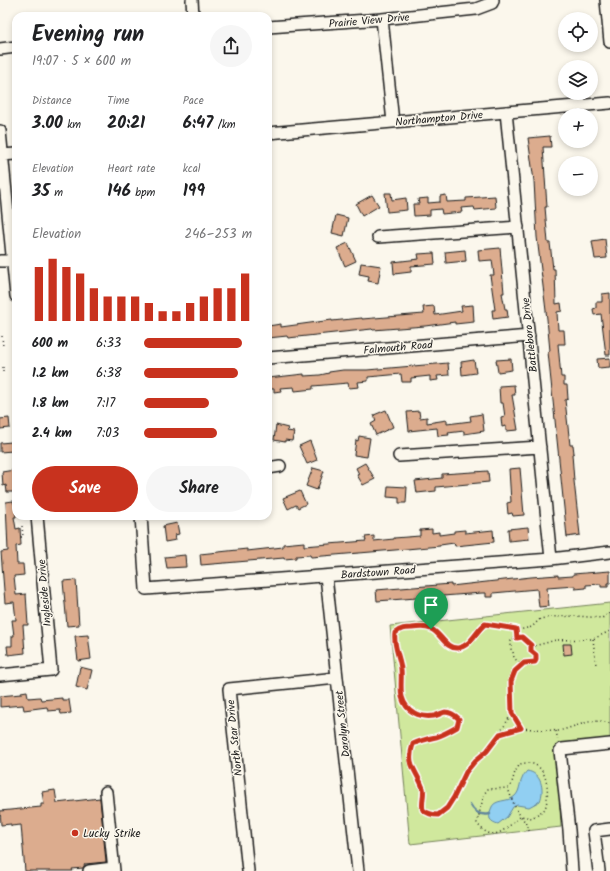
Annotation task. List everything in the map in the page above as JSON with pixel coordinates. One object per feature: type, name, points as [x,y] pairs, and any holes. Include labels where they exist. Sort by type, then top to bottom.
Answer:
[{"type":"street","points":[[192,0],[193,12]]},
{"type":"street","points":[[607,1],[610,42]]},
{"type":"street","name":"Prairie View Drive","points":[[272,27],[382,19],[476,9],[493,2]]},
{"type":"street","points":[[382,19],[393,122]]},
{"type":"street","points":[[0,49],[12,48]]},
{"type":"street","name":"Northampton Drive","points":[[272,133],[610,102]]},
{"type":"street","name":"Battleboro Drive","points":[[506,112],[551,559]]},
{"type":"street","points":[[0,130],[1,155],[12,260],[0,262]]},
{"type":"street","points":[[1,155],[12,154]]},
{"type":"street","points":[[378,237],[518,227]]},
{"type":"street","name":"Falmouth Road","points":[[272,358],[529,336]]},
{"type":"street","points":[[399,456],[540,447]]},
{"type":"street","points":[[272,467],[280,466]]},
{"type":"street","name":"Ingleside Drive","points":[[0,675],[51,670],[37,520]]},
{"type":"street","name":"Bardstown Road","points":[[141,520],[146,589],[551,559],[610,552]]},
{"type":"street","name":"Darolyn Street","points":[[326,576],[358,871]]},
{"type":"street","name":"North Star Drive","points":[[248,871],[229,689],[337,678]]},
{"type":"street","points":[[572,871],[570,837],[560,751],[562,749],[610,744]]},
{"type":"street","points":[[89,871],[114,869],[106,792]]},
{"type":"street","points":[[599,871],[594,831],[610,829]]},
{"type":"path","points":[[2,336],[3,347]]},
{"type":"path","points":[[3,364],[3,372]]},
{"type":"path","points":[[21,537],[23,537],[22,526]]},
{"type":"path","points":[[512,713],[500,734],[487,751],[475,761],[466,772],[447,808],[438,815],[427,813],[423,810],[422,803],[424,790],[412,768],[410,754],[413,744],[425,738],[436,737],[447,733],[457,727],[459,719],[454,714],[445,712],[436,716],[427,717],[417,715],[406,706],[402,697],[400,663],[394,641],[395,633],[401,628],[423,627],[431,629],[439,635],[447,645],[457,648],[467,645],[479,629],[485,624],[523,629],[532,627],[540,619],[552,616],[602,618],[610,613]]},
{"type":"path","points":[[516,629],[517,638]]},
{"type":"path","points":[[531,647],[556,640],[593,639],[610,631]]},
{"type":"path","points":[[522,637],[531,645],[531,647],[531,651],[536,655],[535,662],[521,664],[514,658],[511,649],[511,641],[514,638],[522,637]]},
{"type":"path","points":[[593,639],[596,665]]},
{"type":"path","points":[[521,728],[512,713],[511,681],[515,671],[524,663]]},
{"type":"path","points":[[500,734],[521,728],[560,731],[588,722],[600,721],[610,723]]},
{"type":"path","points":[[528,762],[536,765],[542,771],[548,788],[548,800],[545,809],[532,818],[521,816],[510,827],[492,834],[480,828],[477,823],[484,794],[488,790],[508,788],[511,786],[515,772],[520,764],[528,762]]},
{"type":"path","points":[[508,788],[516,807],[528,824],[530,834]]},
{"type":"green space","points":[[610,603],[610,740],[557,747],[561,827],[410,844],[390,626]]},
{"type":"water","points":[[527,771],[536,775],[541,782],[542,792],[540,801],[529,807],[517,805],[513,807],[507,817],[498,824],[493,822],[490,819],[490,811],[495,803],[515,796]]},
{"type":"building","points":[[550,136],[551,147],[543,147],[547,207],[545,207],[548,243],[550,243],[553,269],[555,269],[556,304],[561,303],[562,311],[557,312],[558,330],[564,330],[565,344],[558,344],[561,377],[564,377],[564,385],[567,385],[568,399],[565,400],[570,445],[573,445],[574,453],[572,454],[580,535],[567,537],[548,352],[550,351],[547,319],[537,237],[534,181],[528,138]]},
{"type":"building","points":[[385,193],[391,193],[392,200],[406,198],[407,210],[387,212]]},
{"type":"building","points":[[372,195],[379,206],[362,216],[356,204]]},
{"type":"building","points":[[446,195],[447,202],[466,201],[466,198],[495,196],[496,208],[475,210],[474,207],[461,208],[462,212],[442,214],[441,209],[430,210],[430,215],[414,216],[413,204],[419,204],[418,199],[428,198],[428,203],[440,202],[440,196]]},
{"type":"building","points":[[336,215],[348,218],[344,236],[332,233]]},
{"type":"building","points":[[605,239],[607,258],[595,259],[592,241]]},
{"type":"building","points":[[348,243],[356,261],[345,266],[337,248]]},
{"type":"building","points":[[500,248],[504,293],[502,293],[508,317],[493,319],[492,310],[495,310],[490,275],[494,275],[492,260],[479,261],[478,250]]},
{"type":"building","points":[[465,250],[466,261],[446,263],[445,252]]},
{"type":"building","points":[[434,253],[435,264],[411,266],[411,272],[394,274],[393,262],[419,259],[418,254]]},
{"type":"building","points":[[361,263],[381,266],[378,283],[368,281],[369,276],[359,274]]},
{"type":"building","points":[[610,293],[610,355],[606,355],[601,314],[594,315],[593,309],[596,308],[596,302],[602,302],[602,294]]},
{"type":"building","points":[[473,305],[474,322],[455,324],[455,322],[425,326],[372,329],[288,338],[287,336],[272,338],[272,325],[281,324],[281,327],[332,320],[424,314],[423,307],[434,306],[435,315],[462,311],[461,306]]},
{"type":"building","points":[[610,358],[610,367],[598,368],[597,359]]},
{"type":"building","points":[[511,359],[512,370],[498,372],[496,360]]},
{"type":"building","points":[[474,360],[476,373],[462,375],[461,362]]},
{"type":"building","points":[[448,363],[449,375],[437,376],[438,380],[430,381],[430,376],[411,378],[411,382],[402,382],[401,374],[368,377],[368,381],[358,382],[359,387],[349,388],[348,383],[313,386],[313,389],[295,391],[294,387],[280,388],[281,391],[274,392],[274,389],[272,389],[272,378],[304,374],[304,376],[320,375],[343,370],[367,370]]},
{"type":"building","points":[[514,385],[515,395],[512,395],[518,430],[506,431],[506,426],[502,427],[501,418],[505,417],[503,403],[500,403],[499,386]]},
{"type":"building","points":[[386,410],[393,427],[376,435],[371,424],[376,421],[374,415]]},
{"type":"building","points":[[419,411],[420,418],[427,417],[427,423],[447,420],[447,424],[471,421],[470,416],[482,414],[484,431],[464,434],[464,431],[438,436],[437,428],[409,431],[407,412]]},
{"type":"building","points":[[9,418],[10,428],[0,429],[0,419]]},
{"type":"building","points":[[276,425],[288,428],[287,431],[294,432],[292,441],[285,440],[285,442],[274,440]]},
{"type":"building","points":[[359,436],[370,438],[367,457],[354,455],[356,440],[358,441]]},
{"type":"building","points":[[310,441],[317,460],[307,464],[299,446]]},
{"type":"building","points":[[12,442],[12,451],[0,452],[0,443]]},
{"type":"building","points":[[365,463],[375,479],[363,485],[357,475],[359,474],[356,468]]},
{"type":"building","points":[[313,468],[324,471],[317,490],[306,486]]},
{"type":"building","points":[[520,468],[524,515],[513,516],[512,513],[508,514],[507,503],[511,502],[509,469]]},
{"type":"building","points":[[12,470],[12,492],[7,492],[6,485],[3,486],[2,472]]},
{"type":"building","points":[[488,471],[489,482],[436,487],[436,491],[417,493],[415,481],[442,478],[442,474]]},
{"type":"building","points":[[388,486],[407,487],[406,503],[399,503],[399,498],[387,497]]},
{"type":"building","points":[[300,491],[306,504],[298,508],[296,505],[288,509],[283,498]]},
{"type":"building","points":[[12,501],[12,520],[14,520],[16,529],[20,528],[21,545],[16,546],[17,564],[23,564],[24,575],[14,576],[16,595],[26,594],[28,625],[23,625],[25,653],[8,655],[7,646],[12,646],[12,636],[14,636],[12,620],[16,620],[14,602],[5,603],[1,552],[8,551],[6,502]]},
{"type":"building","points":[[177,523],[179,534],[175,535],[176,540],[165,542],[163,526]]},
{"type":"building","points":[[528,527],[529,539],[509,541],[508,529]]},
{"type":"building","points":[[432,529],[432,533],[439,532],[439,535],[454,533],[454,531],[465,530],[465,533],[493,530],[494,542],[455,546],[454,543],[440,546],[395,550],[311,557],[310,555],[296,556],[296,558],[201,565],[200,554],[283,547],[283,544],[304,542],[304,546],[366,541],[365,537],[374,536],[374,541],[394,539],[420,536],[420,530]]},
{"type":"building","points":[[185,555],[186,567],[167,568],[165,557]]},
{"type":"building","points":[[610,571],[610,583],[608,583],[608,587],[601,587],[601,584],[586,585],[586,588],[575,589],[575,586],[547,588],[549,606],[539,607],[537,589],[493,593],[493,597],[486,597],[486,593],[482,593],[377,601],[376,590],[451,584],[451,586],[531,577],[558,575],[558,577],[573,576],[573,574]]},
{"type":"building","points":[[76,580],[79,625],[67,626],[63,581]]},
{"type":"building","points":[[88,635],[91,659],[78,661],[75,636]]},
{"type":"building","points":[[563,644],[571,644],[572,654],[564,655]]},
{"type":"building","points":[[80,667],[92,670],[87,690],[76,687]]},
{"type":"building","points":[[27,691],[28,698],[40,697],[41,700],[62,698],[62,700],[69,700],[71,713],[61,714],[60,710],[48,711],[47,707],[24,710],[23,705],[0,707],[0,696],[21,694],[21,692]]},
{"type":"building","name":"Lucky Strike","points":[[55,790],[57,803],[100,798],[106,862],[85,864],[83,868],[72,869],[73,871],[25,871],[21,825],[1,825],[0,811],[41,807],[41,804],[44,804],[42,792]]},
{"type":"waterway","points":[[470,804],[478,813],[490,814]]},
{"type":"place","name":"Lucky Strike","points":[[75,833]]},
{"type":"route","points":[[485,624],[516,629],[517,638],[522,637],[531,645],[531,651],[536,655],[535,662],[524,663],[515,671],[511,681],[512,713],[521,728],[500,734],[487,751],[475,761],[466,772],[447,808],[438,815],[432,815],[423,810],[422,803],[424,790],[412,768],[410,754],[413,744],[425,738],[436,737],[447,733],[457,727],[459,719],[454,714],[445,712],[436,716],[427,717],[417,715],[406,706],[402,697],[400,663],[394,641],[395,633],[401,628],[423,627],[431,629],[439,635],[447,645],[457,648],[467,645],[479,629],[485,624]]}]
